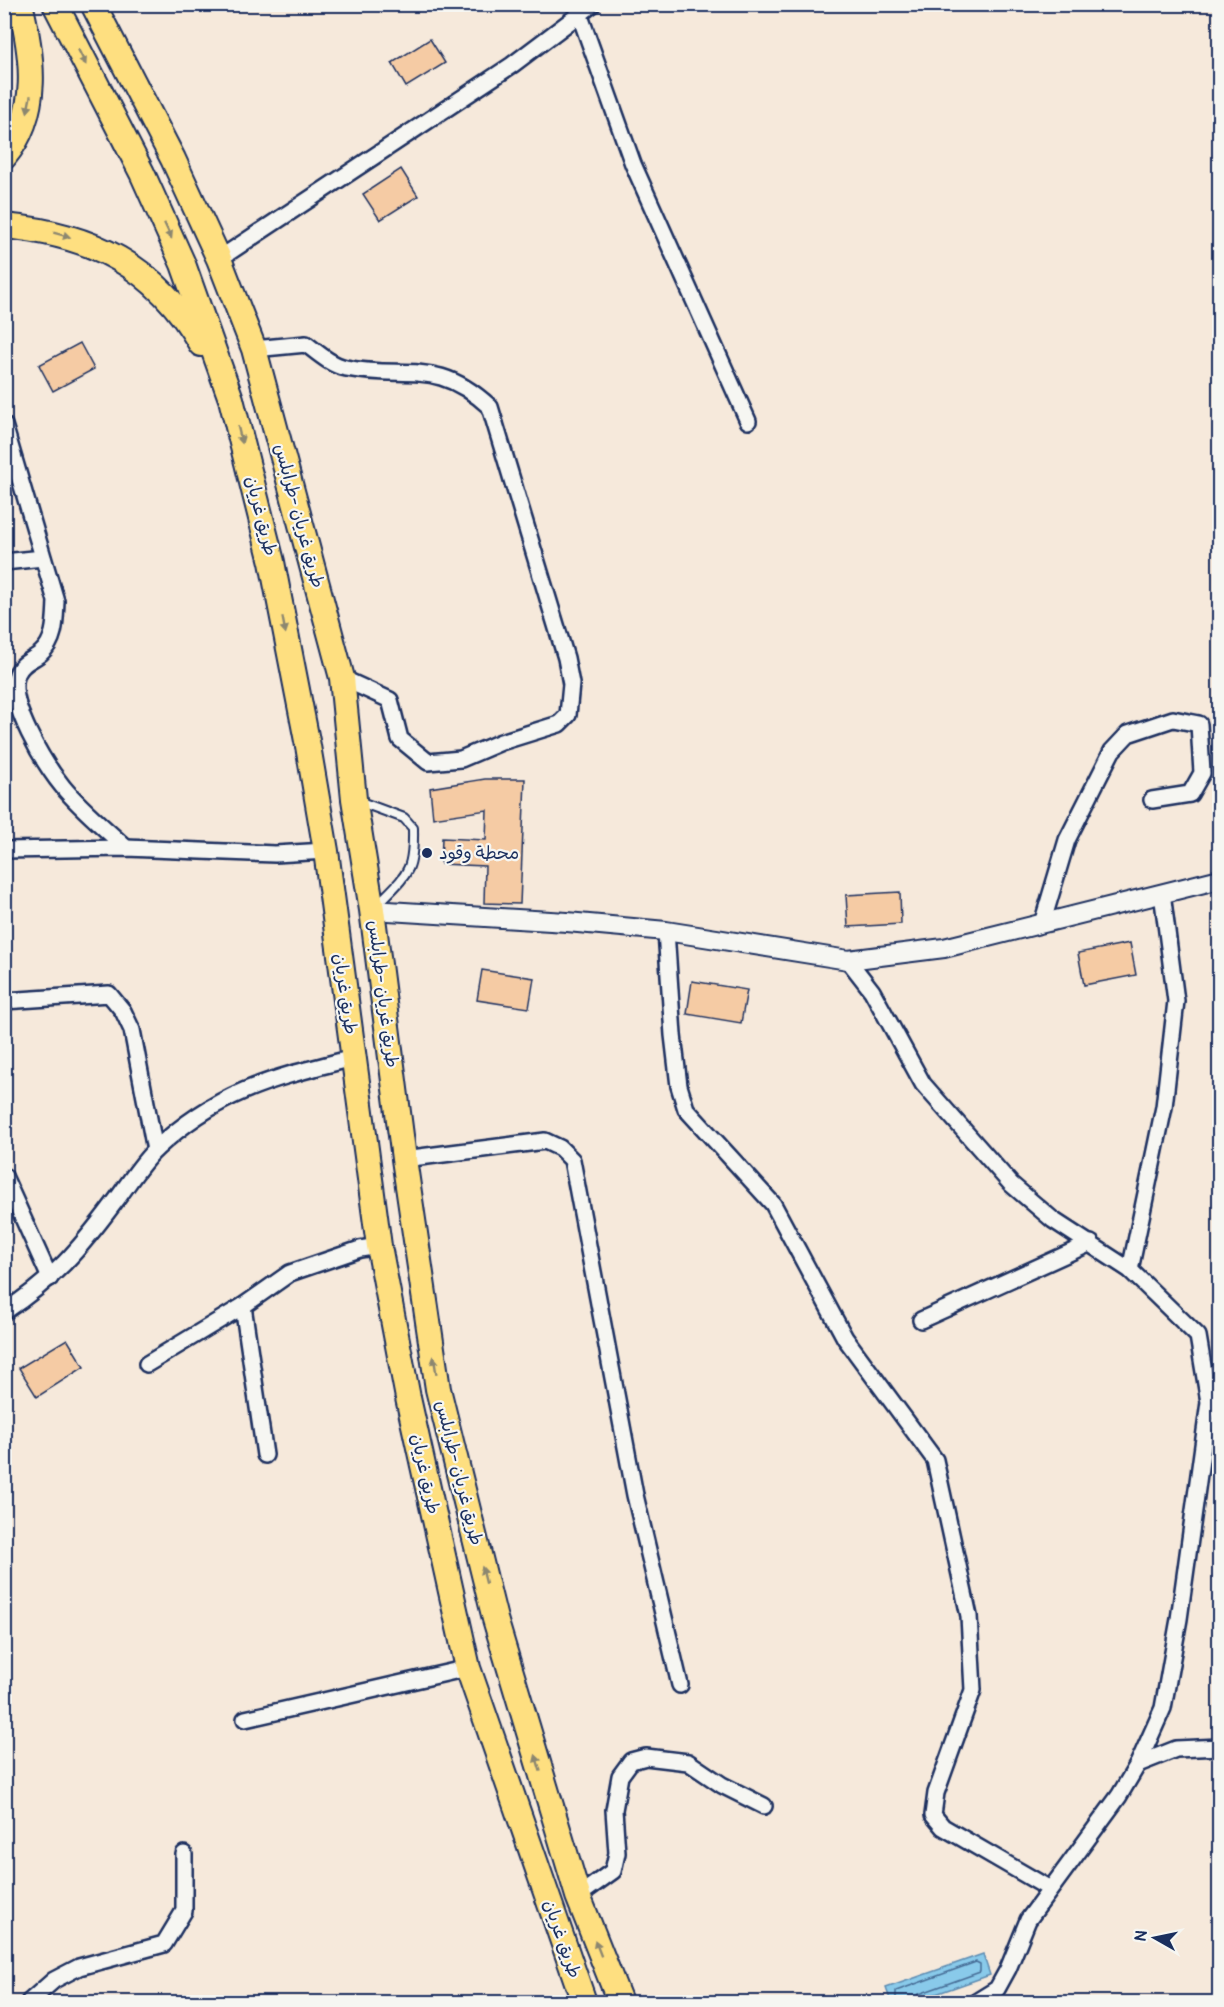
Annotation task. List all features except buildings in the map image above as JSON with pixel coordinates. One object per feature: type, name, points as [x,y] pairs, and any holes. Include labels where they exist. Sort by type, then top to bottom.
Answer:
[{"type":"highway","points":[[4,157],[19,134],[28,111],[32,87],[31,63],[20,4]]},
{"type":"highway","name":"طريق غريان","points":[[55,4],[142,173],[183,264],[231,399],[272,562],[326,851],[379,1246],[408,1398],[468,1668],[584,2002]]},
{"type":"highway","name":"طريق غريان -طرابلس","points":[[93,4],[172,159],[219,259],[254,349],[342,678],[354,799],[372,910],[404,1159],[438,1389],[495,1619],[578,1896],[620,2002]]},
{"type":"highway","points":[[4,226],[66,236],[123,260],[148,278],[171,299],[190,325],[231,399]]},
{"type":"street","points":[[219,259],[512,65],[593,4]]},
{"type":"street","points":[[579,13],[633,164],[748,421]]},
{"type":"street","points":[[254,349],[306,344],[327,360],[344,368],[437,374],[471,390],[490,407],[566,658],[571,684],[568,715],[559,724],[501,742],[461,759],[428,762],[400,739],[390,700],[342,678]]},
{"type":"street","points":[[4,425],[56,601],[55,630],[42,652],[27,661],[9,691],[25,726],[62,786],[126,848]]},
{"type":"street","points":[[4,562],[44,558]]},
{"type":"street","points":[[1042,924],[1067,840],[1112,751],[1128,734],[1173,719],[1199,724],[1203,773],[1190,794],[1152,800]]},
{"type":"street","points":[[4,850],[126,848],[275,854],[326,851]]},
{"type":"street","points":[[372,910],[567,921],[666,931],[848,960],[944,948],[1220,879]]},
{"type":"street","points":[[1130,1270],[1164,1107],[1176,1001],[1162,893]]},
{"type":"street","points":[[666,931],[673,1035],[679,1086],[686,1109],[773,1204],[845,1338],[934,1460],[969,1616],[973,1690],[936,1793],[933,1815],[943,1827],[1050,1888]]},
{"type":"street","points":[[848,960],[872,991],[923,1084],[1011,1184],[1053,1220],[1130,1270],[1198,1336],[1214,1403],[1163,1708],[1138,1764],[1119,1796],[1028,1920],[1008,1969],[997,1989],[976,2002]]},
{"type":"street","points":[[4,1001],[109,994],[123,1011],[132,1030],[155,1150]]},
{"type":"street","points":[[4,1312],[34,1293],[63,1267],[155,1150],[209,1108],[241,1091],[285,1074],[354,1058]]},
{"type":"street","points":[[404,1159],[545,1141],[560,1148],[572,1160],[635,1496],[680,1685]]},
{"type":"street","points":[[4,1176],[50,1278]]},
{"type":"street","points":[[921,1320],[1091,1244]]},
{"type":"street","points":[[147,1364],[290,1273],[360,1249],[379,1246]]},
{"type":"street","points":[[243,1305],[265,1455]]},
{"type":"street","points":[[245,1719],[468,1668]]},
{"type":"street","points":[[1138,1764],[1176,1749],[1220,1747]]},
{"type":"street","points":[[578,1896],[613,1871],[617,1853],[614,1810],[620,1776],[631,1761],[646,1757],[688,1762],[722,1785],[764,1806]]},
{"type":"street","points":[[29,2002],[54,1980],[79,1967],[164,1944],[184,1911],[184,1854]]},
{"type":"lane","points":[[354,799],[404,818],[413,828],[414,858],[406,876],[372,910]]},
{"type":"water","points":[[983,1954],[990,1975],[913,2002],[891,2002],[886,1988]]},
{"type":"place","name":"محطة وقود","points":[[427,853]]}]
